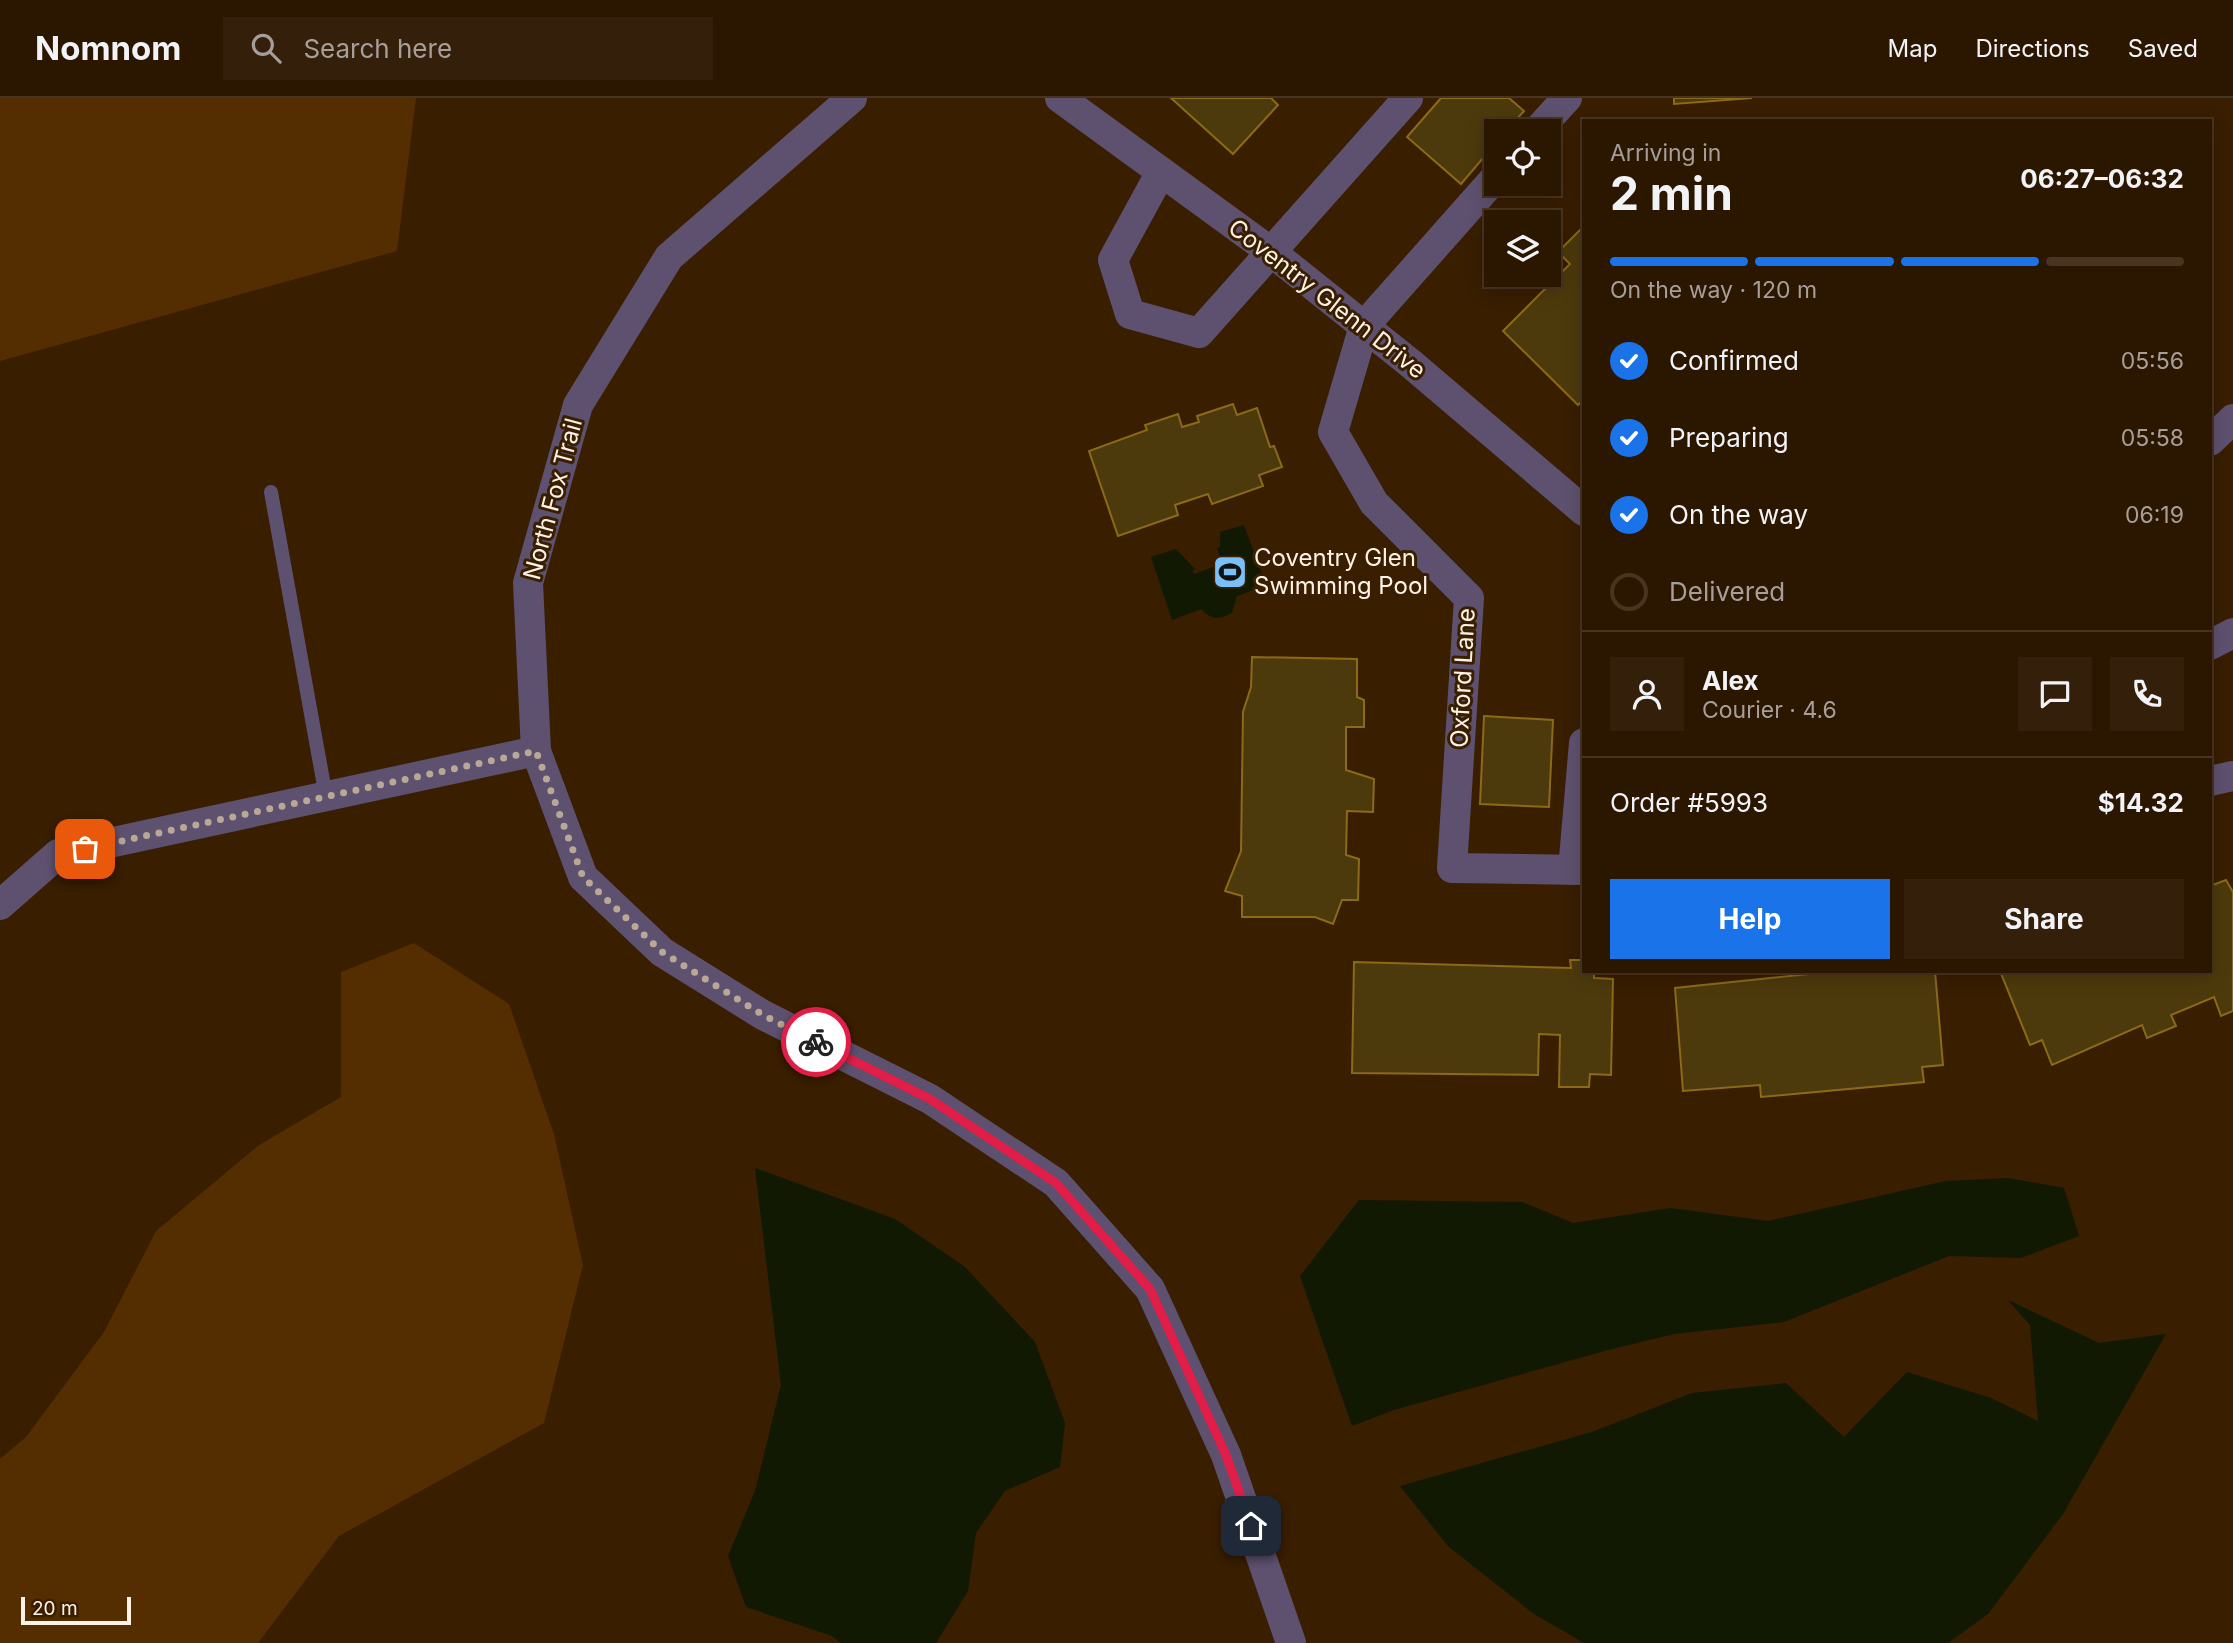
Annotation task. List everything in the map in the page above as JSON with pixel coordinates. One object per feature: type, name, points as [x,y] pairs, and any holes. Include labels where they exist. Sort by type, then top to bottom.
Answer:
[{"type":"street","name":"North Fox Trail","points":[[852,98],[669,257],[578,405],[528,583],[536,751],[583,877],[662,952],[763,1015],[930,1099],[1056,1183],[1150,1289],[1226,1455],[1292,1643]]},
{"type":"street","name":"Coventry Glenn Drive","points":[[1060,98],[1270,251],[1364,326],[1582,509]]},
{"type":"street","points":[[1161,172],[1113,260],[1130,314],[1199,333],[1408,98]]},
{"type":"street","points":[[1548,119],[1567,98]]},
{"type":"street","name":"Oxford Lane","points":[[1484,191],[1364,326],[1333,432],[1374,503],[1469,598],[1452,868],[1578,870],[1582,785]]},
{"type":"street","points":[[2212,439],[2233,419]]},
{"type":"street","points":[[2212,644],[2233,633]]},
{"type":"street","points":[[0,905],[58,854],[536,751]]},
{"type":"street","points":[[2212,781],[2233,776]]},
{"type":"lane","points":[[271,492],[326,797]]},
{"type":"shaded area","points":[[0,98],[416,98],[397,251],[0,361]]},
{"type":"shaded area","name":"Coventry Glen Swimming Pool","points":[[1244,525],[1266,585],[1237,596],[1232,613],[1223,617],[1212,617],[1201,609],[1172,620],[1151,557],[1176,549],[1195,569],[1192,571],[1194,574],[1222,564],[1217,548],[1220,547],[1220,532]]},
{"type":"shaded area","points":[[414,943],[509,1004],[554,1134],[583,1265],[544,1423],[339,1536],[258,1643],[0,1643],[0,1459],[26,1437],[104,1332],[156,1231],[259,1145],[341,1097],[341,972]]},
{"type":"shaded area","points":[[755,1168],[895,1219],[965,1267],[1035,1342],[1065,1423],[1060,1467],[1005,1491],[976,1533],[968,1591],[936,1643],[841,1643],[832,1636],[746,1607],[728,1556],[755,1491],[781,1385]]},
{"type":"shaded area","points":[[2008,1178],[2064,1188],[2079,1236],[2021,1258],[1949,1256],[1784,1322],[1674,1334],[1394,1410],[1352,1426],[1300,1276],[1359,1200],[1522,1202],[1573,1223],[1671,1208],[1768,1221],[1946,1181]]},
{"type":"shaded area","points":[[2008,1300],[2099,1343],[2166,1334],[2063,1514],[1988,1614],[1948,1643],[1584,1643],[1534,1614],[1448,1546],[1400,1486],[1592,1432],[1692,1393],[1786,1383],[1844,1437],[1907,1372],[1991,1398],[2038,1421],[2030,1325]]},
{"type":"building","points":[[1171,98],[1271,98],[1278,105],[1233,154]]},
{"type":"building","points":[[1441,98],[1509,98],[1524,111],[1517,119],[1484,119],[1484,157],[1461,184],[1407,137]]},
{"type":"building","points":[[1674,98],[1752,98],[1674,104]]},
{"type":"building","points":[[1582,228],[1582,401],[1578,405],[1503,331],[1547,287],[1561,287],[1561,273],[1570,264],[1561,255],[1561,249]]},
{"type":"building","points":[[1233,404],[1237,415],[1257,408],[1270,447],[1274,446],[1282,467],[1259,475],[1263,486],[1212,504],[1208,494],[1175,505],[1178,515],[1118,536],[1089,451],[1147,430],[1145,425],[1178,414],[1182,427],[1199,422],[1197,416]]},
{"type":"building","points":[[1252,657],[1357,659],[1357,697],[1364,700],[1364,727],[1346,727],[1346,770],[1374,779],[1373,812],[1347,811],[1346,855],[1359,859],[1358,900],[1342,900],[1333,924],[1315,917],[1242,917],[1242,896],[1225,891],[1241,851],[1243,712],[1251,687]]},
{"type":"building","points":[[1484,716],[1553,720],[1549,807],[1480,804]]},
{"type":"building","points":[[2226,880],[2233,892],[2233,1011],[2221,1016],[2214,997],[2171,1015],[2176,1026],[2147,1038],[2142,1025],[2052,1065],[2042,1040],[2030,1045],[2001,973],[2212,973],[2212,885]]},
{"type":"building","points":[[1570,960],[1582,960],[1582,973],[1594,973],[1594,978],[1613,979],[1611,1075],[1590,1074],[1589,1087],[1559,1087],[1560,1035],[1539,1034],[1538,1075],[1352,1073],[1354,962],[1571,968]]},
{"type":"building","points":[[1818,973],[1935,973],[1943,1065],[1922,1067],[1924,1082],[1761,1097],[1760,1085],[1683,1091],[1675,988]]},
{"type":"way so far","points":[[85,849],[536,751],[583,877],[662,952],[763,1015],[816,1042]]},
{"type":"place","name":"Coventry Glen Swimming Pool","points":[[1230,572]]},
{"type":"route","points":[[816,1042],[930,1099],[1056,1183],[1150,1289],[1226,1455],[1251,1526]]}]
